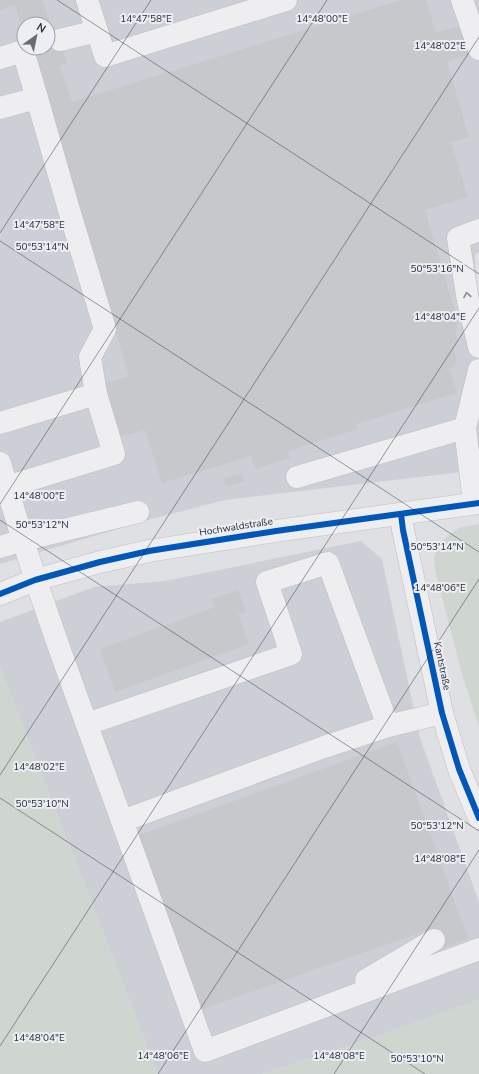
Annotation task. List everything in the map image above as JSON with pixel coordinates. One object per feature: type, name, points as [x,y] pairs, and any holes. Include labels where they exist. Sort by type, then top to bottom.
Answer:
[{"type":"street","points":[[87,0],[105,56],[286,0]]},
{"type":"street","points":[[462,0],[479,49]]},
{"type":"street","points":[[60,40],[97,30]]},
{"type":"street","points":[[0,58],[23,51],[105,329],[90,357],[96,394],[114,454],[3,488]]},
{"type":"street","points":[[0,108],[36,98]]},
{"type":"street","points":[[479,230],[458,238],[468,301],[479,347]]},
{"type":"street","points":[[477,503],[465,428],[479,370]]},
{"type":"street","points":[[0,423],[96,394]]},
{"type":"street","points":[[297,477],[465,428]]},
{"type":"street","points":[[0,463],[3,488],[23,540],[86,724],[205,1051],[479,949]]},
{"type":"street","name":"Hochwaldstraße","points":[[0,594],[36,580],[100,562],[149,551],[276,531],[477,503]]},
{"type":"street","points":[[0,547],[138,512]]},
{"type":"street","name":"Kantstraße","points":[[401,514],[403,530],[442,712],[459,769],[479,818]]},
{"type":"street","points":[[86,724],[291,654],[267,582],[328,563],[388,726]]},
{"type":"street","points":[[122,821],[324,747],[388,726],[442,712]]},
{"type":"street","points":[[319,1009],[434,940]]},
{"type":"shaded area","points":[[0,0],[479,0],[479,252],[475,254],[476,282],[479,294],[479,470],[225,500],[148,520],[0,564]]},
{"type":"shaded area","points":[[479,524],[479,727],[462,674],[435,571],[434,557],[439,543],[450,534],[461,527]]},
{"type":"shaded area","points":[[361,541],[382,559],[420,738],[479,902],[479,1000],[373,1038],[262,1074],[158,1074],[0,667],[0,622],[94,587],[165,581]]},
{"type":"shaded area","points":[[0,667],[158,1074],[0,1074]]},
{"type":"shaded area","points":[[479,1000],[479,1074],[262,1074],[373,1038]]},
{"type":"building","points":[[0,0],[43,0],[48,16],[18,16],[15,5],[0,10]]},
{"type":"building","points":[[401,0],[426,0],[436,33],[465,24],[474,53],[447,61],[469,137],[451,142],[468,197],[425,210],[458,322],[456,330],[457,341],[454,349],[456,362],[453,367],[449,368],[457,393],[356,424],[358,429],[288,451],[290,458],[255,469],[251,456],[162,483],[145,430],[120,437],[105,383],[129,376],[37,74],[28,56],[56,56],[56,30],[67,63],[60,66],[72,102]]},
{"type":"building","points":[[242,474],[244,482],[226,486],[224,478]]},
{"type":"building","points":[[238,590],[246,612],[238,614],[249,644],[115,692],[100,649],[215,607],[212,599]]},
{"type":"building","points":[[397,742],[468,938],[440,950],[428,930],[197,1011],[134,837]]},
{"type":"cycle path","points":[[0,594],[35,580],[100,562],[149,551],[276,531],[479,503]]},
{"type":"cycle path","points":[[401,514],[403,530],[442,713],[459,769],[479,818]]}]
